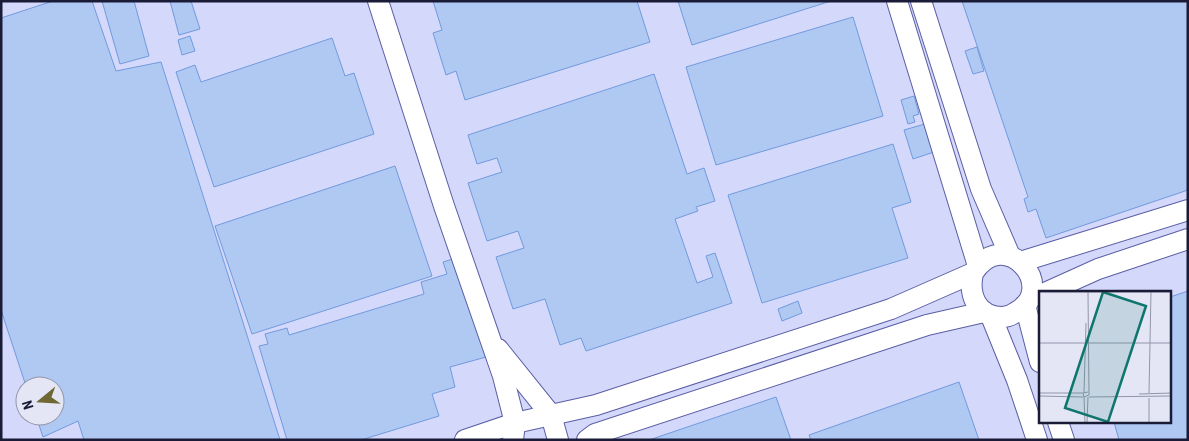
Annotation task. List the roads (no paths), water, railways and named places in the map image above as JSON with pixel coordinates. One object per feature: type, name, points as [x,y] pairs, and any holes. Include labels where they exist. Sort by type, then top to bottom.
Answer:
[{"type":"street","points":[[378,1],[444,206],[490,338],[502,376],[514,431]]},
{"type":"street","points":[[897,1],[975,269],[970,284],[971,291],[976,304],[988,314],[1017,380],[1037,440]]},
{"type":"street","points":[[921,1],[981,189],[1015,259]]},
{"type":"street","points":[[1015,259],[1188,210]]},
{"type":"street","points":[[1050,291],[1098,269],[1188,239]]},
{"type":"street","points":[[464,440],[514,431],[551,415],[596,404],[891,309],[975,269],[986,259],[996,255],[1015,259],[1027,268],[1032,278],[1039,349]]},
{"type":"street","points":[[587,440],[595,434],[927,324],[988,314],[1008,316],[1022,309],[1035,298]]},
{"type":"street","points":[[490,338],[551,415],[558,440]]},
{"type":"street","points":[[736,359],[744,385]]},
{"type":"street","points":[[1059,424],[1064,440]]}]
